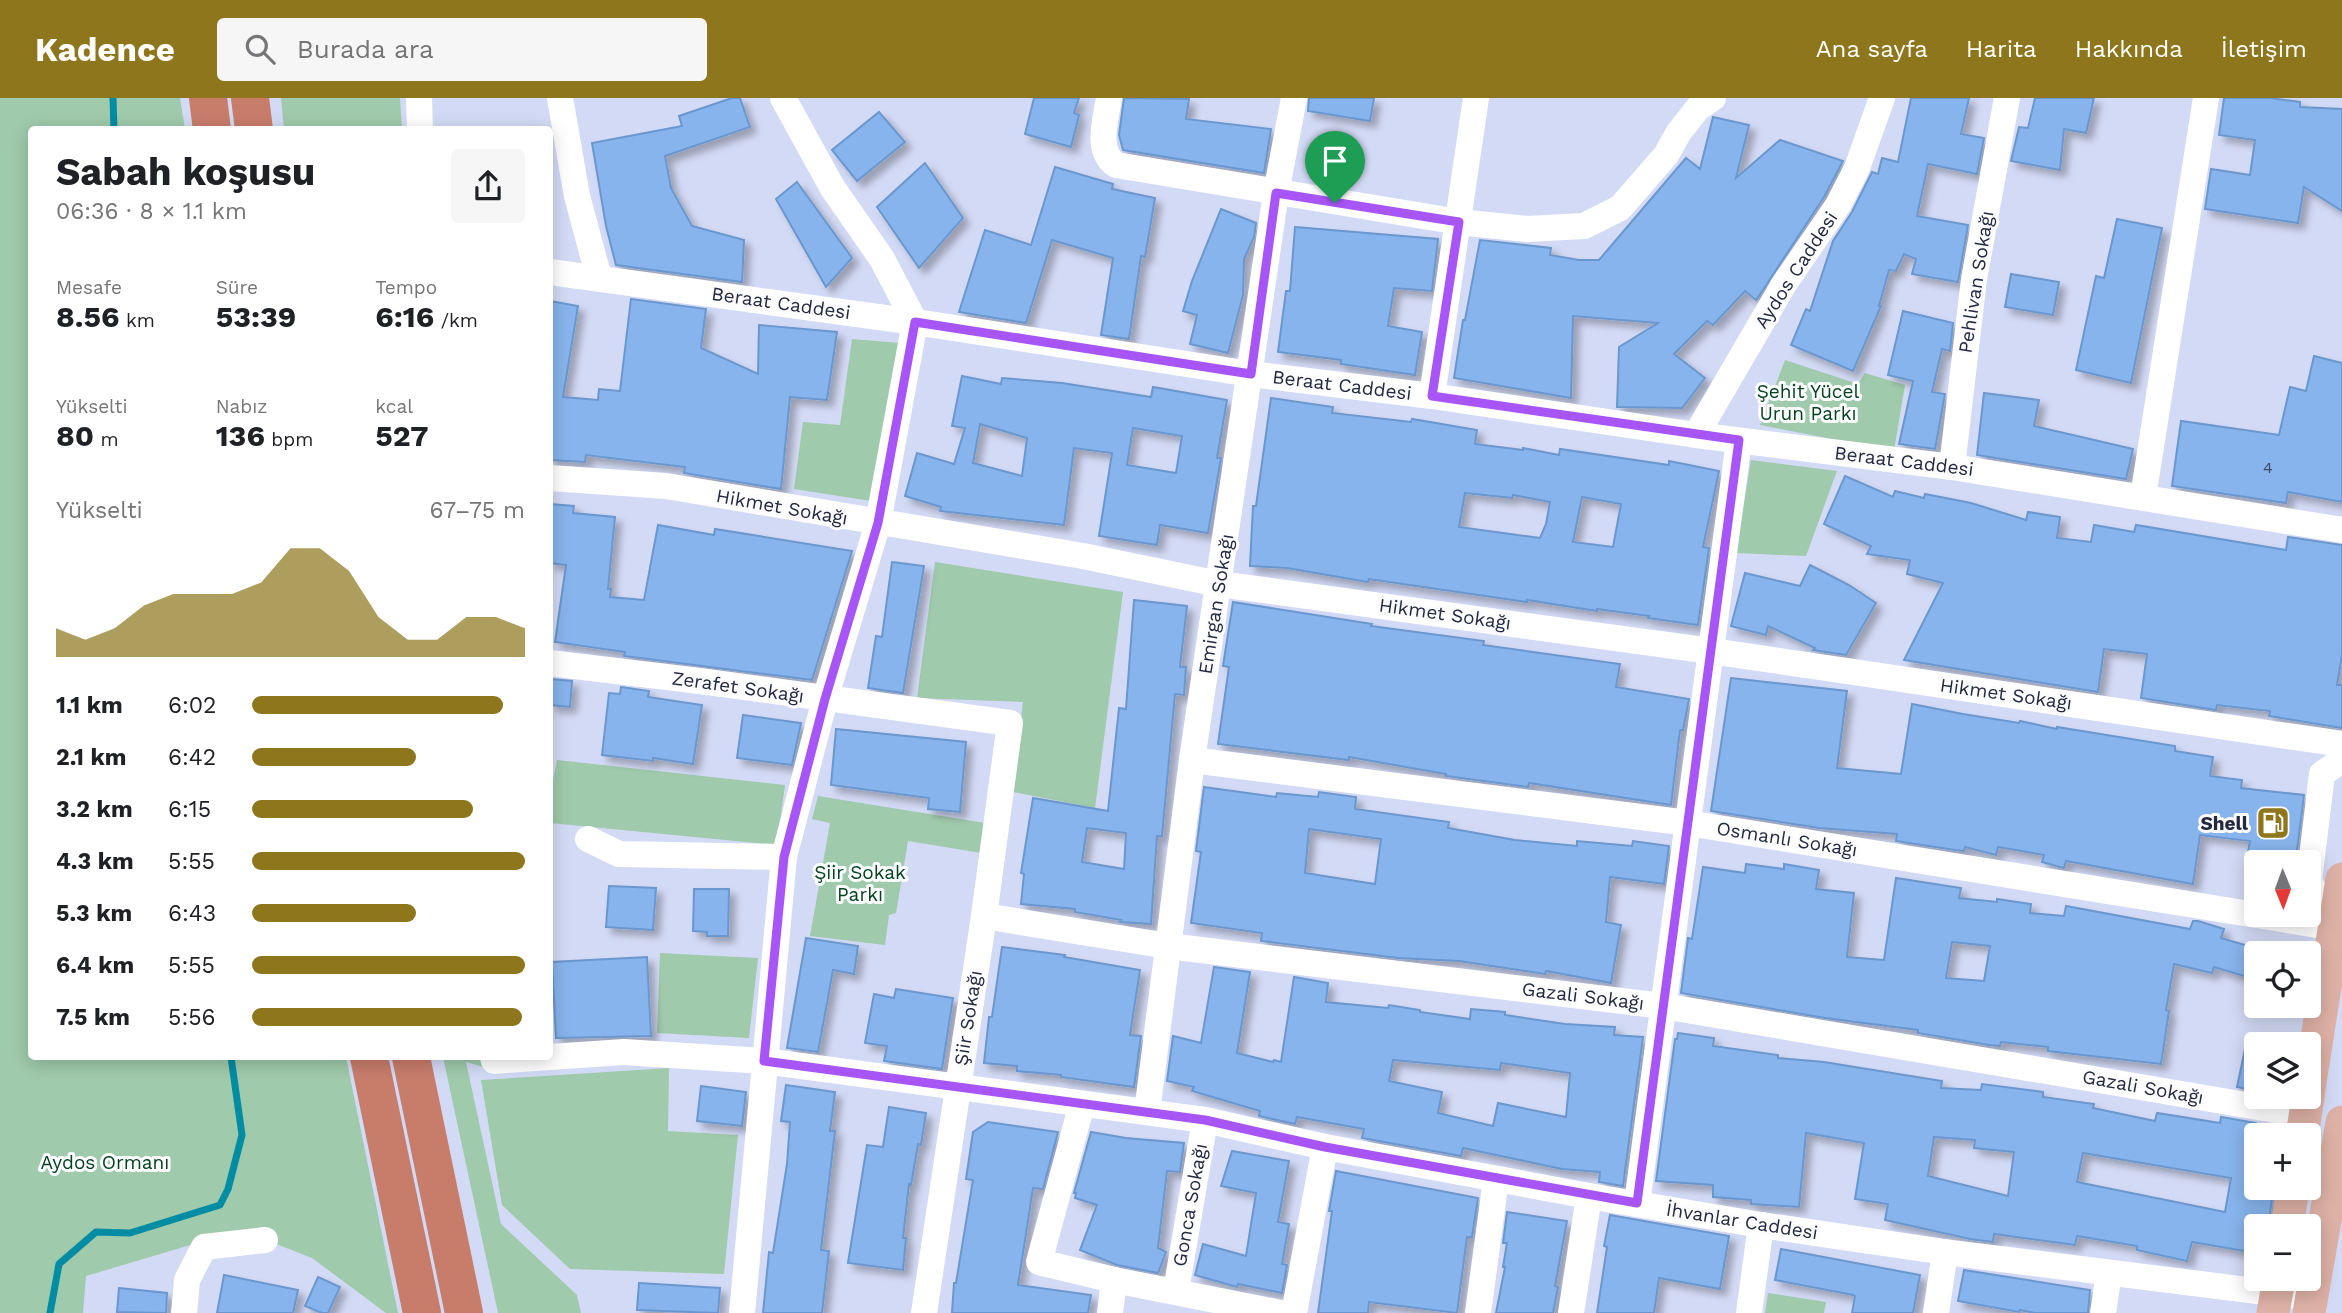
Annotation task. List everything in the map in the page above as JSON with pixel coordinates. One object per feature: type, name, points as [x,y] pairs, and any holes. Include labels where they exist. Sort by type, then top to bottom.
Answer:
[{"type":"highway","points":[[208,98],[212,126]]},
{"type":"highway","points":[[250,98],[254,126]]},
{"type":"highway","points":[[370,1060],[422,1313]]},
{"type":"highway","points":[[412,1060],[464,1313]]},
{"type":"main road","points":[[2306,1111],[2342,879]]},
{"type":"main road","points":[[2311,1305],[2340,1142]]},
{"type":"street","points":[[419,98],[420,126]]},
{"type":"street","points":[[560,98],[578,196],[599,278]]},
{"type":"street","points":[[742,1313],[784,857],[825,699],[878,523],[915,322],[882,258],[832,187],[783,98]]},
{"type":"street","points":[[1109,98],[1104,126],[1104,150],[1108,160],[1116,165],[1459,222],[1527,229],[1584,226],[1620,208],[1666,155],[1679,132],[1698,108],[1713,98]]},
{"type":"street","name":"Emirgan Sokağı","points":[[1147,1112],[1192,760],[1276,193],[1294,98]]},
{"type":"street","points":[[1432,396],[1476,98]]},
{"type":"street","name":"Aydos Caddesi","points":[[1696,435],[1784,284],[1838,205],[1857,168],[1882,98]]},
{"type":"street","name":"Pehlivan Sokağı","points":[[1952,467],[1974,279],[2007,98]]},
{"type":"street","points":[[2143,496],[2206,98]]},
{"type":"street","name":"Beraat Caddesi","points":[[553,272],[915,322],[1251,374],[1952,467],[2342,530]]},
{"type":"street","points":[[1637,1203],[1739,440]]},
{"type":"street","name":"Hikmet Sokağı","points":[[553,478],[666,486],[1083,556],[1219,584],[1711,651],[2342,744]]},
{"type":"street","name":"Zerafet Sokağı","points":[[553,663],[1010,723]]},
{"type":"street","name":"Şiir Sokağı","points":[[924,1313],[984,916],[1010,723]]},
{"type":"street","name":"Osmanlı Sokağı","points":[[1192,760],[1688,823],[2244,913]]},
{"type":"street","points":[[2335,928],[2309,881],[2322,774],[2342,760]]},
{"type":"street","points":[[587,839],[619,854],[784,857]]},
{"type":"street","name":"Gazali Sokağı","points":[[984,916],[1168,946],[1663,1006],[2306,1111]]},
{"type":"street","name":"Osmanlı Sokağı","points":[[2321,926],[2335,928]]},
{"type":"street","name":"İhvanlar Caddesi","points":[[553,1057],[624,1052],[764,1061],[1205,1120],[1325,1147],[1761,1225],[2276,1296],[2311,1305]]},
{"type":"street","points":[[1082,1104],[1040,1262],[1114,1280],[1281,1313]]},
{"type":"street","name":"Gonca Sokağı","points":[[1176,1291],[1205,1120]]},
{"type":"street","points":[[1294,1313],[1325,1147]]},
{"type":"street","points":[[1478,1313],[1496,1179]]},
{"type":"street","points":[[1571,1313],[1589,1196]]},
{"type":"street","points":[[1749,1313],[1761,1225]]},
{"type":"street","points":[[184,1313],[187,1280],[204,1247],[265,1240]]},
{"type":"street","points":[[1936,1313],[1945,1252]]},
{"type":"street","points":[[2104,1313],[2109,1273]]},
{"type":"street","points":[[1110,1313],[1114,1280]]},
{"type":"green space","name":"Aydos Ormanı","points":[[0,98],[180,98],[185,126],[28,126],[28,1060],[347,1060],[398,1313],[386,1313],[312,1258],[241,1230],[86,1276],[83,1313],[0,1313]]},
{"type":"green space","points":[[281,98],[400,98],[402,126],[284,126]]},
{"type":"green space","points":[[852,339],[900,343],[871,501],[794,489],[803,422],[840,425]]},
{"type":"green space","name":"Şehit Yücel Urun Parkı","points":[[1785,360],[1858,384],[1865,373],[1905,385],[1894,451],[1760,425]]},
{"type":"green space","points":[[1751,460],[1837,471],[1806,556],[1736,553]]},
{"type":"green space","points":[[935,562],[1123,592],[1095,808],[1013,792],[1023,702],[917,698]]},
{"type":"green space","points":[[557,760],[785,785],[777,845],[553,823],[553,781]]},
{"type":"green space","name":"Şiir Sokak Parkı","points":[[818,796],[985,823],[981,853],[908,841],[896,913],[889,915],[885,945],[810,936],[830,823],[812,819]]},
{"type":"green space","points":[[660,953],[758,958],[749,1038],[657,1033]]},
{"type":"green space","points":[[444,1060],[484,1060],[487,1068],[466,1062],[501,1224],[577,1295],[581,1313],[498,1313]]},
{"type":"green space","points":[[669,1068],[668,1131],[738,1135],[724,1274],[570,1269],[502,1205],[481,1080]]},
{"type":"green space","points":[[1768,1293],[1826,1302],[1824,1313],[1765,1313]]},
{"type":"building","points":[[732,98],[740,98],[750,127],[665,156],[671,188],[692,226],[744,240],[742,282],[616,265],[606,226],[592,143],[682,126],[679,116]]},
{"type":"building","points":[[1034,98],[1079,98],[1074,113],[1079,115],[1071,147],[1025,134]]},
{"type":"building","points":[[1124,98],[1189,99],[1186,119],[1271,129],[1264,173],[1123,150],[1119,135]]},
{"type":"building","points":[[1309,98],[1374,98],[1370,121],[1308,111]]},
{"type":"building","points":[[1911,98],[1969,98],[1961,134],[1984,138],[1977,174],[1928,164],[1917,216],[1968,225],[1958,282],[1912,274],[1916,259],[1904,254],[1896,271],[1889,270],[1881,306],[1853,371],[1791,345],[1806,309],[1810,311],[1833,241],[1852,212],[1872,172],[1878,174],[1882,158],[1898,162]]},
{"type":"building","points":[[2035,98],[2094,98],[2086,133],[2064,129],[2060,170],[2011,161],[2019,127],[2028,128]]},
{"type":"building","points":[[2224,98],[2270,98],[2300,102],[2300,107],[2342,109],[2342,211],[2304,187],[2298,223],[2205,209],[2211,169],[2250,175],[2255,140],[2219,135]]},
{"type":"building","points":[[879,112],[905,142],[857,181],[832,150]]},
{"type":"building","points":[[1713,117],[1749,125],[1736,178],[1780,140],[1843,161],[1824,197],[1757,299],[1745,291],[1713,325],[1707,321],[1674,354],[1705,378],[1682,408],[1617,407],[1619,347],[1658,323],[1573,316],[1571,398],[1454,378],[1480,240],[1551,248],[1550,255],[1599,260],[1686,158],[1700,169]]},
{"type":"building","points":[[925,163],[963,218],[919,268],[877,207]]},
{"type":"building","points":[[1055,167],[1113,184],[1112,189],[1155,198],[1145,257],[1141,256],[1129,339],[1101,335],[1113,258],[1052,240],[1026,323],[959,312],[985,230],[1031,245]]},
{"type":"building","points":[[797,182],[852,258],[826,287],[776,199]]},
{"type":"building","points":[[1221,209],[1256,223],[1254,237],[1244,259],[1243,295],[1228,353],[1190,344],[1197,315],[1183,311]]},
{"type":"building","points":[[2117,219],[2162,228],[2131,383],[2076,370],[2096,276],[2104,278]]},
{"type":"building","points":[[1295,227],[1438,239],[1432,291],[1394,288],[1388,326],[1422,332],[1415,375],[1341,364],[1341,360],[1278,352],[1286,291],[1290,291]]},
{"type":"building","points":[[2011,274],[2059,282],[2053,315],[2005,307]]},
{"type":"building","points":[[631,299],[706,309],[701,348],[758,374],[759,325],[837,332],[827,400],[790,397],[781,489],[684,473],[685,467],[586,455],[585,462],[553,460],[553,302],[578,306],[563,397],[598,400],[599,389],[620,391]]},
{"type":"building","points":[[1903,311],[1953,323],[1950,351],[1942,349],[1932,392],[1945,394],[1935,449],[1899,444],[1913,381],[1888,375]]},
{"type":"building","points":[[2314,356],[2342,363],[2342,502],[2288,492],[2286,503],[2172,486],[2181,421],[2279,435],[2290,387],[2306,391]]},
{"type":"building","points":[[962,376],[1001,384],[1002,378],[1062,383],[1151,397],[1153,387],[1227,400],[1217,458],[1221,458],[1208,533],[1160,525],[1157,545],[1099,536],[1112,453],[1074,448],[1064,525],[940,511],[941,507],[905,496],[917,453],[954,464],[965,428],[952,426]],"holes":[[[980,424],[1027,438],[1022,476],[973,463]],[[1133,428],[1182,436],[1176,473],[1127,465]]]},
{"type":"building","points":[[1984,393],[2039,400],[2034,426],[2133,449],[2126,479],[1977,455]]},
{"type":"building","points":[[1271,398],[1333,407],[1332,413],[1411,422],[1412,419],[1477,430],[1475,444],[1523,448],[1559,455],[1560,449],[1669,465],[1669,461],[1719,471],[1703,547],[1709,548],[1698,625],[1648,618],[1649,616],[1527,602],[1369,579],[1368,582],[1287,568],[1250,566],[1253,506],[1256,506]],"holes":[[[1465,493],[1512,498],[1513,495],[1550,502],[1540,538],[1459,527]],[[1582,497],[1621,504],[1613,547],[1573,542]]]},
{"type":"building","points":[[1845,476],[1893,497],[1895,491],[1924,498],[1925,494],[1971,503],[2026,520],[2028,512],[2060,517],[2057,538],[2091,542],[2094,525],[2134,532],[2136,525],[2286,550],[2288,537],[2342,545],[2342,655],[2337,685],[2342,685],[2342,728],[2269,716],[2270,711],[2217,705],[2216,710],[2141,698],[2147,654],[2104,649],[2098,692],[1904,660],[1943,583],[1907,574],[1910,560],[1867,554],[1871,546],[1824,524]]},
{"type":"building","points":[[553,504],[574,506],[573,513],[615,517],[608,589],[611,589],[610,597],[644,600],[658,525],[714,535],[715,529],[852,551],[812,680],[624,656],[625,652],[555,642],[566,565],[553,563]]},
{"type":"building","points":[[892,562],[924,566],[903,693],[868,688],[876,636],[882,637]]},
{"type":"building","points":[[1810,565],[1849,585],[1876,603],[1846,655],[1813,650],[1815,648],[1768,626],[1766,635],[1731,626],[1745,573],[1800,586]]},
{"type":"building","points":[[1134,600],[1187,606],[1180,667],[1186,667],[1184,695],[1175,694],[1162,836],[1157,836],[1151,924],[1120,922],[1121,920],[1075,912],[1075,909],[1021,904],[1024,874],[1021,873],[1033,798],[1108,811],[1119,708],[1126,709]],"holes":[[[1087,828],[1126,833],[1124,869],[1082,862]]]},
{"type":"building","points":[[1233,602],[1372,624],[1371,626],[1484,641],[1483,645],[1620,664],[1616,687],[1689,699],[1683,730],[1680,730],[1671,805],[1529,783],[1528,787],[1446,776],[1349,757],[1349,760],[1218,744],[1229,667],[1223,666]]},
{"type":"building","points":[[1731,678],[1847,691],[1837,768],[1901,774],[1912,704],[2175,746],[2175,751],[2213,757],[2210,776],[2242,780],[2241,788],[2304,795],[2297,850],[2248,850],[2250,841],[2200,835],[2193,884],[2066,861],[2064,868],[2042,862],[2044,855],[1998,847],[1996,855],[1965,847],[1964,851],[1955,850],[1896,841],[1897,834],[1819,828],[1711,811]]},
{"type":"building","points":[[553,679],[572,681],[570,707],[553,705]]},
{"type":"building","points":[[621,687],[649,691],[648,697],[702,705],[693,764],[602,755],[609,693],[620,694]]},
{"type":"building","points":[[743,715],[801,723],[792,765],[737,758]]},
{"type":"building","points":[[836,729],[966,742],[960,812],[928,809],[929,798],[831,785]]},
{"type":"building","points":[[1204,787],[1276,797],[1277,793],[1318,797],[1319,792],[1356,797],[1355,809],[1449,822],[1448,828],[1515,840],[1577,846],[1577,841],[1632,846],[1633,841],[1669,846],[1664,884],[1610,877],[1606,922],[1621,925],[1611,983],[1546,971],[1545,974],[1459,961],[1398,958],[1261,941],[1262,933],[1191,923],[1201,852],[1196,851]],"holes":[[[1309,829],[1381,839],[1375,884],[1305,873]]]},
{"type":"building","points":[[1746,864],[1784,869],[1784,864],[1819,870],[1816,889],[1854,893],[1847,957],[1884,960],[1896,878],[1961,888],[1959,898],[1997,902],[1997,899],[2031,904],[2030,913],[2064,916],[2066,906],[2190,929],[2193,921],[2198,921],[2224,929],[2221,938],[2244,945],[2244,976],[2214,967],[2212,973],[2174,964],[2161,1064],[2048,1051],[2048,1047],[2001,1042],[2000,1046],[1989,1045],[1918,1033],[1918,1030],[1825,1018],[1681,993],[1688,938],[1692,939],[1703,867],[1745,873]],"holes":[[[1952,942],[1990,946],[1984,981],[1946,978]]]},
{"type":"building","points":[[609,886],[656,888],[653,930],[606,927]]},
{"type":"building","points":[[694,889],[729,889],[728,936],[707,936],[707,932],[693,931]]},
{"type":"building","points":[[806,938],[858,946],[854,974],[833,970],[818,1052],[787,1048]]},
{"type":"building","points":[[1002,947],[1065,955],[1064,957],[1140,970],[1130,1035],[1141,1036],[1134,1087],[1017,1071],[1017,1066],[984,1063],[989,1017],[992,1017]]},
{"type":"building","points":[[647,957],[651,1036],[556,1038],[553,962]]},
{"type":"building","points":[[1214,967],[1250,972],[1237,1053],[1273,1062],[1281,1062],[1294,977],[1328,983],[1326,1002],[1388,1008],[1389,1005],[1470,1019],[1471,1009],[1505,1012],[1505,1015],[1565,1024],[1615,1027],[1614,1035],[1643,1037],[1623,1186],[1599,1182],[1600,1172],[1562,1169],[1463,1148],[1461,1156],[1362,1138],[1364,1129],[1297,1117],[1295,1124],[1259,1116],[1260,1111],[1192,1091],[1194,1087],[1167,1081],[1173,1036],[1201,1043]],"holes":[[[1393,1060],[1500,1070],[1501,1063],[1570,1073],[1566,1117],[1498,1103],[1493,1126],[1438,1113],[1442,1092],[1389,1081]]]},
{"type":"building","points":[[896,989],[953,998],[942,1069],[884,1061],[887,1046],[865,1043],[874,994],[894,998]]},
{"type":"building","points":[[1678,1033],[1714,1038],[1713,1046],[1942,1081],[1941,1088],[1981,1090],[1982,1084],[2043,1092],[2043,1097],[2094,1104],[2093,1108],[2155,1121],[2157,1113],[2220,1123],[2221,1117],[2256,1123],[2244,1123],[2244,1200],[2272,1200],[2270,1214],[2244,1214],[2244,1251],[2192,1242],[2187,1261],[2137,1250],[2137,1246],[2077,1236],[2075,1245],[1994,1234],[1993,1242],[1970,1239],[1885,1220],[1888,1204],[1855,1199],[1864,1143],[1806,1133],[1799,1207],[1751,1204],[1751,1200],[1713,1197],[1713,1185],[1656,1181]],"holes":[[[1934,1137],[1975,1140],[1974,1148],[2014,1152],[2008,1196],[1928,1176]],[[2083,1153],[2231,1178],[2225,1212],[2077,1182]]]},
{"type":"building","points":[[2244,1054],[2244,1088],[2237,1087]]},
{"type":"building","points":[[786,1085],[835,1092],[830,1131],[835,1131],[821,1250],[829,1251],[822,1313],[763,1313],[769,1252],[773,1253],[787,1164],[790,1122],[781,1121]]},
{"type":"building","points":[[701,1086],[746,1092],[742,1126],[697,1121]]},
{"type":"building","points":[[889,1107],[926,1113],[921,1145],[918,1144],[911,1185],[909,1184],[903,1238],[906,1238],[903,1270],[848,1263],[867,1145],[883,1147]]},
{"type":"building","points":[[988,1122],[1058,1132],[1043,1189],[1033,1188],[1018,1285],[1091,1295],[1088,1313],[952,1313],[954,1283],[973,1180],[966,1179],[973,1132]]},
{"type":"building","points":[[1091,1132],[1184,1143],[1180,1172],[1167,1171],[1158,1248],[1166,1252],[1158,1273],[1117,1265],[1080,1250],[1097,1205],[1075,1198],[1074,1193]]},
{"type":"building","points":[[1232,1151],[1289,1161],[1278,1222],[1289,1224],[1282,1264],[1287,1265],[1282,1293],[1238,1284],[1237,1287],[1195,1275],[1203,1244],[1246,1256],[1256,1193],[1221,1186]]},
{"type":"building","points":[[1336,1171],[1478,1198],[1472,1237],[1467,1237],[1457,1313],[1369,1302],[1368,1313],[1318,1313]]},
{"type":"building","points":[[1507,1212],[1567,1221],[1553,1313],[1496,1313],[1505,1267],[1507,1243],[1503,1243]]},
{"type":"building","points":[[1610,1215],[1729,1236],[1720,1289],[1659,1278],[1654,1313],[1597,1313]]},
{"type":"building","points":[[1781,1249],[1920,1275],[1913,1313],[1852,1313],[1853,1295],[1775,1280]]},
{"type":"building","points":[[1964,1270],[2090,1290],[2088,1313],[2019,1312],[1958,1301]]},
{"type":"building","points":[[224,1275],[298,1290],[293,1313],[217,1313]]},
{"type":"building","points":[[318,1277],[340,1287],[328,1313],[305,1306]]},
{"type":"building","points":[[639,1283],[720,1288],[718,1313],[637,1310]]},
{"type":"building","points":[[119,1288],[167,1293],[166,1313],[117,1312]]},
{"type":"waterway","points":[[113,98],[114,126]]},
{"type":"waterway","points":[[50,1313],[59,1264],[96,1232],[130,1233],[220,1205],[228,1189],[242,1135],[231,1060]]},
{"type":"place","name":"Shell","points":[[2273,823]]},
{"type":"route","points":[[1276,193],[1335,203],[1459,222],[1432,396],[1739,440],[1637,1203],[1325,1147],[1205,1120],[764,1061],[784,857],[825,699],[878,523],[915,322],[1251,374],[1276,193]]}]
